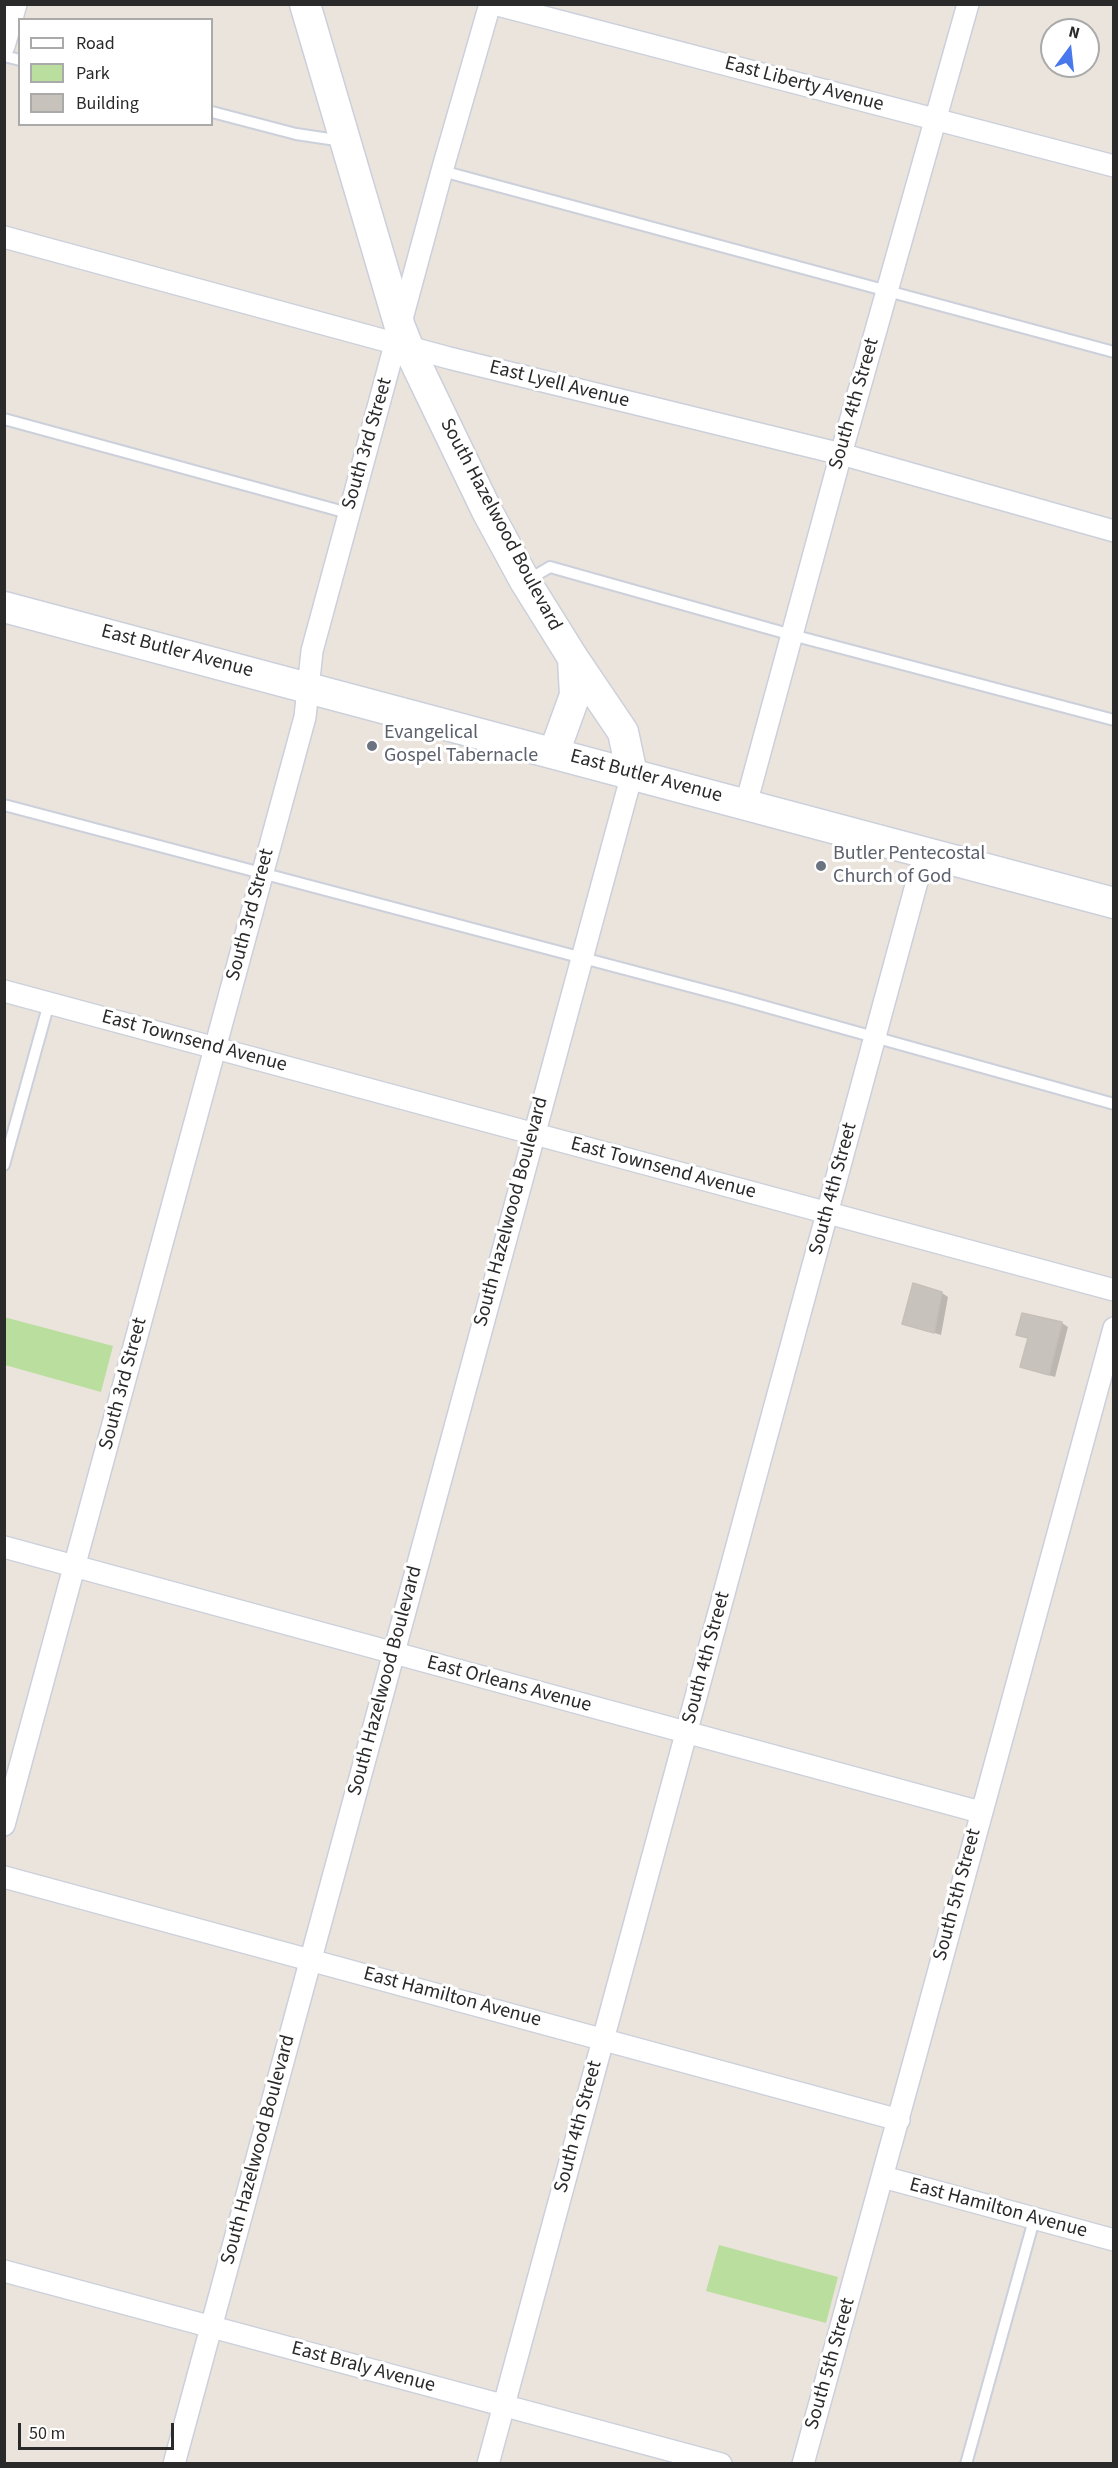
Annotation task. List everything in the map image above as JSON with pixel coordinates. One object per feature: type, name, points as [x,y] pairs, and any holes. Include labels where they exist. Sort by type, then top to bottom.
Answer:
[{"type":"street","points":[[4,46],[16,4]]},
{"type":"street","name":"South Hazelwood Boulevard","points":[[174,2463],[312,1961],[533,1134],[632,774],[623,732],[525,581],[487,511],[401,339],[305,4]]},
{"type":"street","name":"East Liberty Avenue","points":[[492,4],[1113,166]]},
{"type":"street","name":"South 3rd Street","points":[[4,1825],[305,717],[312,651],[348,513],[401,339],[442,171],[492,4]]},
{"type":"street","name":"South 4th Street","points":[[746,804],[841,454],[968,4]]},
{"type":"street","name":"East Lyell Avenue","points":[[4,237],[841,454],[1113,531]]},
{"type":"street","name":"East Butler Avenue","points":[[4,607],[1113,903]]},
{"type":"street","points":[[554,753],[574,695],[573,658]]},
{"type":"street","name":"South 4th Street","points":[[488,2463],[925,852]]},
{"type":"street","name":"East Townsend Avenue","points":[[4,991],[1113,1290]]},
{"type":"street","name":"South 5th Street","points":[[803,2463],[899,2120],[980,1812],[1113,1328]]},
{"type":"street","name":"East Orleans Avenue","points":[[4,1547],[980,1812]]},
{"type":"street","name":"East Hamilton Avenue","points":[[4,1877],[899,2120]]},
{"type":"street","name":"East Hamilton Avenue","points":[[883,2177],[1113,2240]]},
{"type":"street","name":"East Braly Avenue","points":[[4,2271],[721,2463]]},
{"type":"lane","points":[[213,112],[296,134],[346,142]]},
{"type":"lane","points":[[442,171],[1113,352]]},
{"type":"lane","points":[[4,419],[348,513]]},
{"type":"lane","points":[[525,581],[550,567],[792,635],[1113,720]]},
{"type":"lane","points":[[4,805],[738,999],[1113,1104]]},
{"type":"lane","points":[[4,1165],[49,1003]]},
{"type":"lane","points":[[966,2463],[1034,2220]]},
{"type":"green space","points":[[4,1317],[113,1346],[101,1392],[5,1365]]},
{"type":"green space","points":[[719,2245],[838,2277],[826,2323],[706,2291]]},
{"type":"building","points":[[913,1283],[942,1292],[934,1333],[902,1324]]},
{"type":"building","points":[[1022,1313],[1062,1322],[1049,1375],[1020,1367],[1028,1338],[1016,1335]]},
{"type":"place","name":"Evangelical Gospel Tabernacle","points":[[372,746]]},
{"type":"place","name":"Butler Pentecostal Church of God","points":[[821,866]]}]
